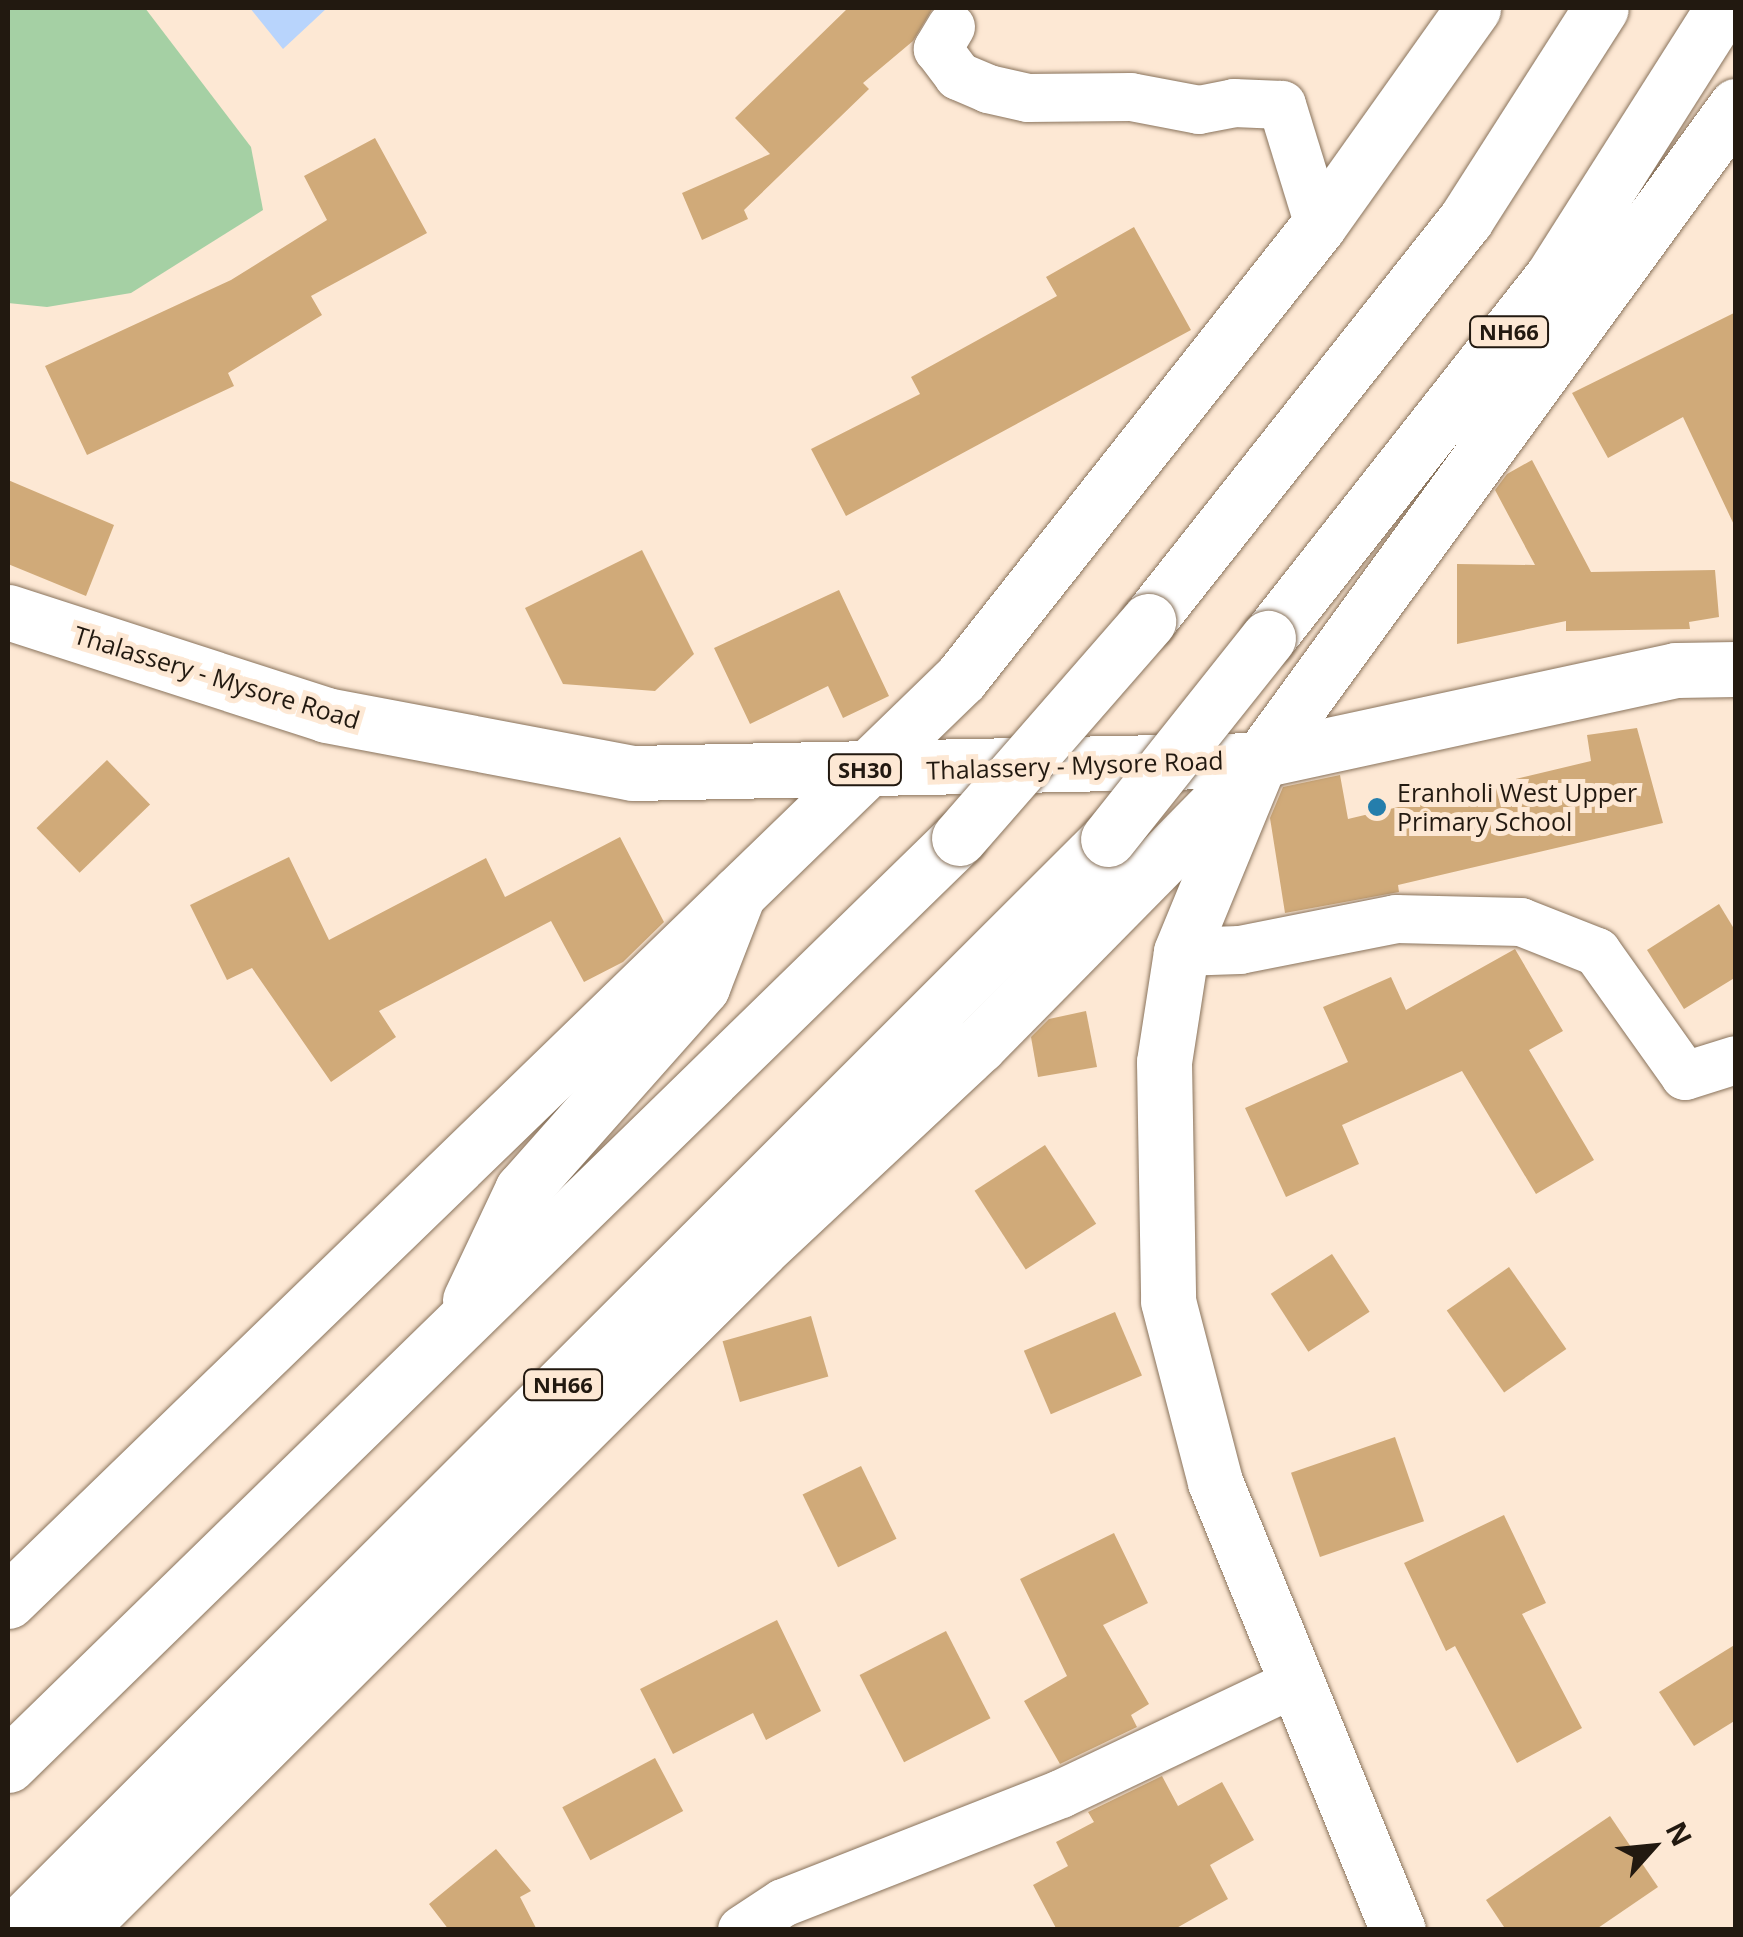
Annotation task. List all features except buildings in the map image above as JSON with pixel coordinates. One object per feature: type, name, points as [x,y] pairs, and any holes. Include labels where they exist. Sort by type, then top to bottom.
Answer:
[{"type":"main road","points":[[8,1602],[961,678],[1319,225],[1473,8]]},
{"type":"main road","points":[[8,1765],[959,838],[1148,621],[1466,219],[1601,8]]},
{"type":"main road","name":"NH66","points":[[16,1930],[1108,839],[1554,274],[1723,8]]},
{"type":"main road","points":[[77,1930],[761,1249],[979,1044],[1260,760],[1736,106]]},
{"type":"main road","name":"Thalassery - Mysore Road","points":[[8,612],[326,715],[633,774],[1260,760],[1676,670],[1736,669]]},
{"type":"main road","points":[[1260,760],[1182,952],[1164,1062],[1168,1301],[1215,1482],[1398,1930]]},
{"type":"main road","points":[[456,1330],[522,1190],[702,987],[738,894]]},
{"type":"main road","points":[[716,1234],[802,1181],[903,1082],[979,1044]]},
{"type":"street","points":[[951,27],[938,49],[958,76],[1001,92],[1085,101],[1130,96],[1199,110],[1282,105],[1319,225]]},
{"type":"street","points":[[1182,952],[1240,950],[1396,919],[1521,922],[1597,952],[1686,1076],[1736,1060]]},
{"type":"street","points":[[742,1930],[783,1902],[1061,1794],[1295,1682]]},
{"type":"green space","points":[[8,8],[145,8],[251,147],[263,210],[131,293],[47,307],[8,303]]},
{"type":"water","points":[[250,8],[327,8],[283,49]]},
{"type":"place","name":"Eranholi West Upper Primary School","points":[[1377,807]]}]
